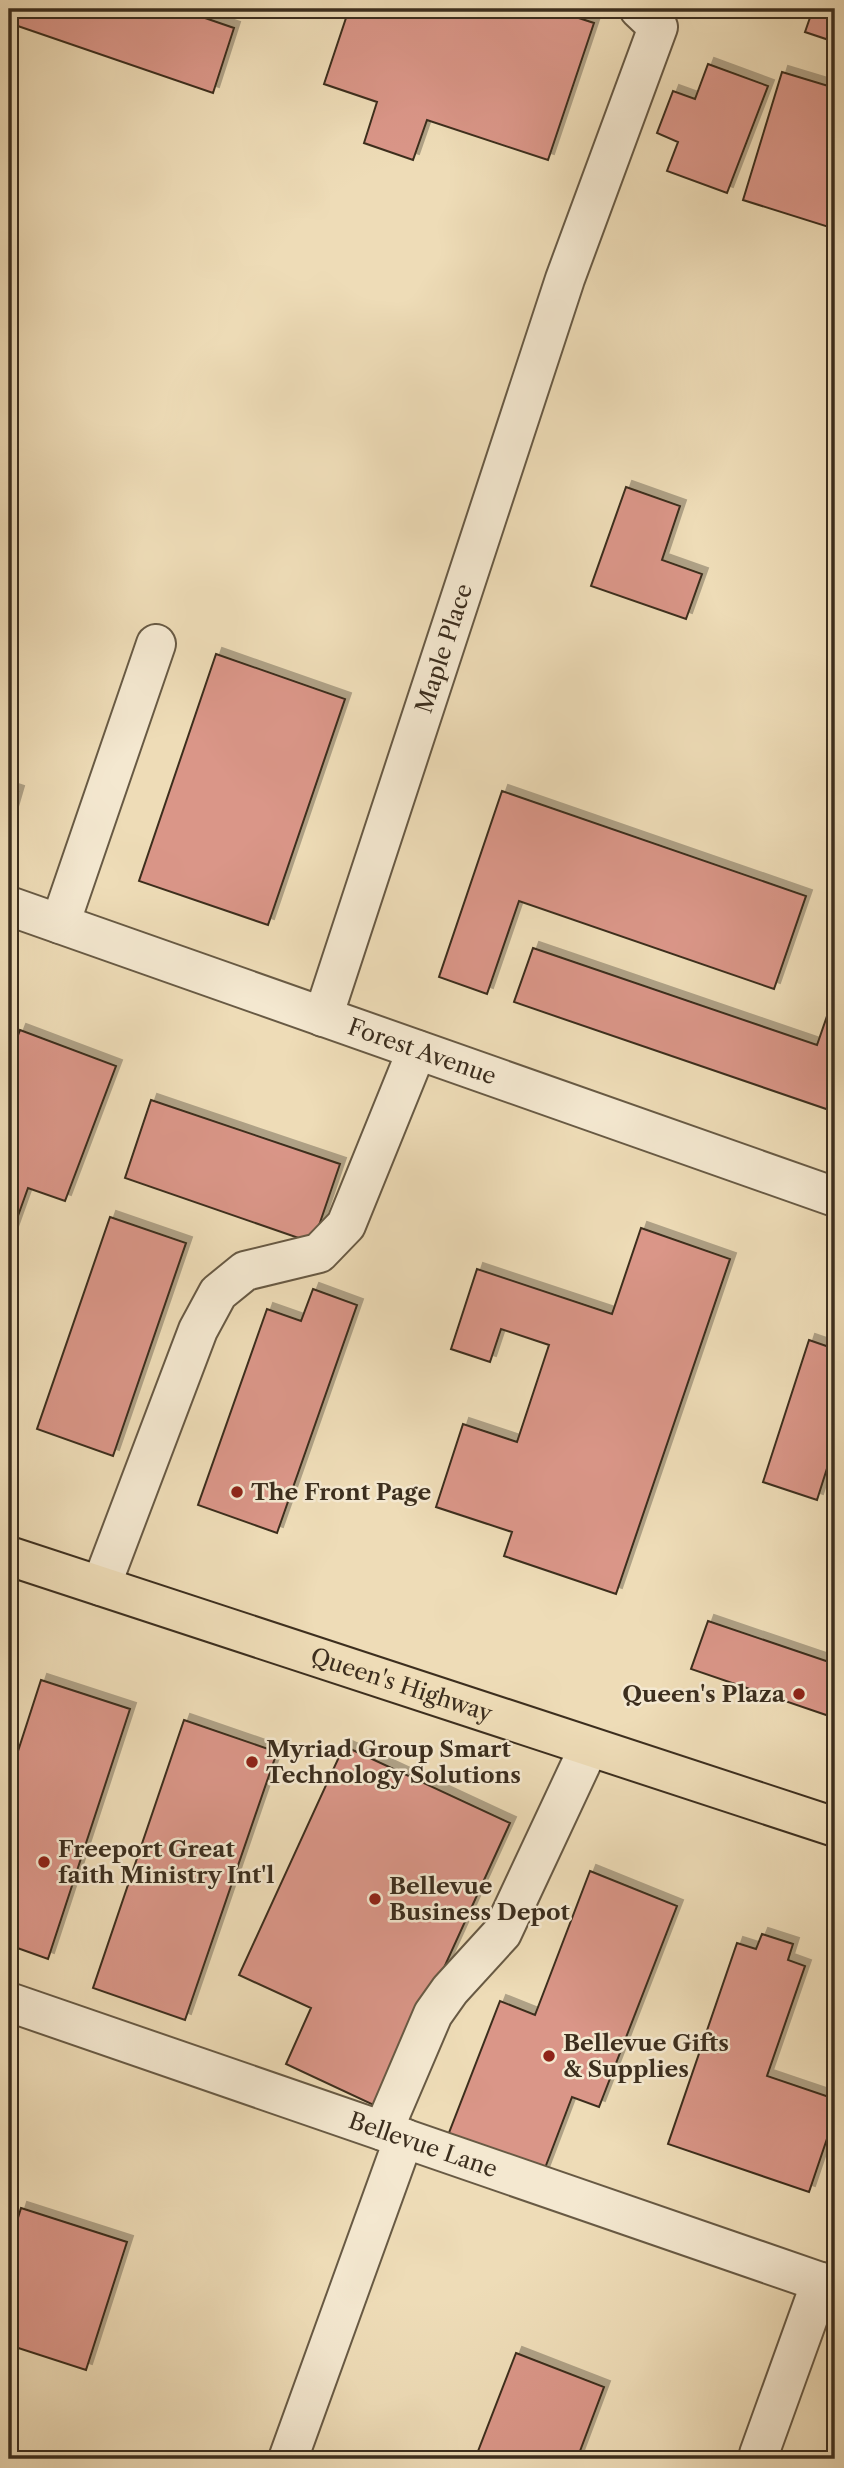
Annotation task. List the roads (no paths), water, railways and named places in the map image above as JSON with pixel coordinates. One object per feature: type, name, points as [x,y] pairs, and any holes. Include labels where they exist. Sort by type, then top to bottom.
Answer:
[{"type":"main road","name":"Queen's Highway","points":[[9,1556],[835,1826]]},
{"type":"street","name":"Maple Place","points":[[323,1017],[565,279],[658,27],[639,9]]},
{"type":"street","points":[[60,924],[156,644]]},
{"type":"street","name":"Forest Avenue","points":[[9,906],[835,1197]]},
{"type":"street","points":[[101,1586],[198,1330],[218,1293],[245,1271],[319,1253],[346,1225],[417,1050]]},
{"type":"street","points":[[288,2459],[433,2014],[450,1990],[502,1933],[589,1746]]},
{"type":"street","name":"Bellevue Lane","points":[[9,2002],[828,2285]]},
{"type":"street","points":[[759,2454],[828,2285]]},
{"type":"place","name":"The Front Page","points":[[237,1492]]},
{"type":"place","name":"Queen's Plaza","points":[[799,1694]]},
{"type":"place","name":"Myriad Group Smart Technology Solutions","points":[[252,1762]]},
{"type":"place","name":"Freeport Great faith Ministry Int'l","points":[[44,1862]]},
{"type":"place","name":"Bellevue Business Depot","points":[[375,1899]]},
{"type":"place","name":"Bellevue Gifts & Supplies","points":[[549,2056]]}]
